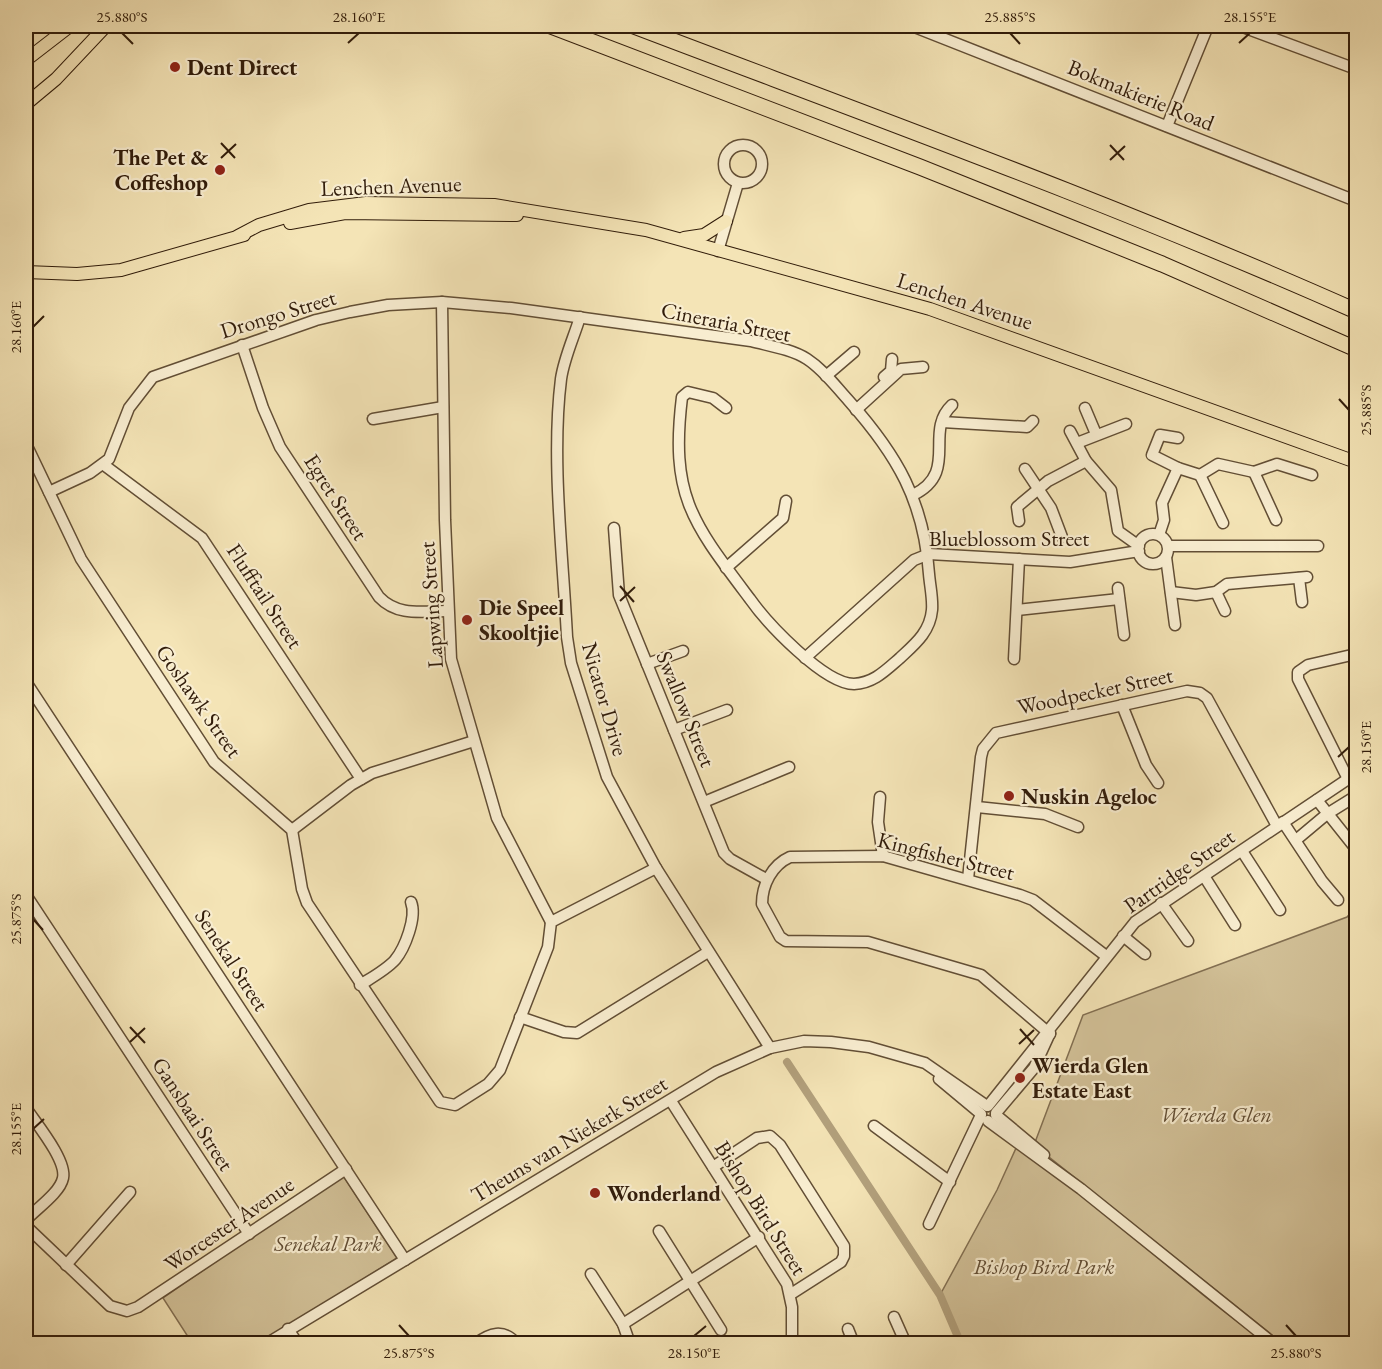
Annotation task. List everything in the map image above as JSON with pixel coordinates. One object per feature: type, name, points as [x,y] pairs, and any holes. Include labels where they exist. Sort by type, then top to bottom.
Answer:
[{"type":"highway","points":[[551,26],[920,167],[1162,264],[1356,349]]},
{"type":"highway","points":[[634,26],[1074,194],[1253,266],[1356,311]]},
{"type":"main road","points":[[26,60],[70,26]]},
{"type":"main road","points":[[26,104],[56,79],[106,26]]},
{"type":"main road","name":"Lenchen Avenue","points":[[26,271],[100,273],[238,236],[259,225],[298,212],[366,203],[494,205],[616,224],[677,238],[930,309],[1356,462]]},
{"type":"main road","points":[[677,238],[704,235],[726,221]]},
{"type":"street","name":"Bokmakierie Road","points":[[912,26],[1356,201]]},
{"type":"street","points":[[1167,126],[1208,26]]},
{"type":"street","points":[[1240,26],[1356,69]]},
{"type":"street","points":[[718,251],[738,183]]},
{"type":"street","name":"Drongo Street","points":[[104,465],[113,452],[129,408],[148,381],[159,374],[316,320],[388,305],[442,302],[580,317]]},
{"type":"street","name":"Lapwing Street","points":[[442,302],[448,611],[453,668],[497,818],[552,922]]},
{"type":"street","name":"Cineraria Street","points":[[580,317],[751,341],[783,349],[806,358],[855,408],[889,450],[913,495],[929,554],[932,610],[926,633],[874,679],[854,684],[843,681],[805,658],[762,616],[700,529],[684,497],[677,446],[684,394],[688,392],[710,397],[726,408]]},
{"type":"street","name":"Nicator Drive","points":[[580,317],[561,386],[559,475],[567,637],[572,663],[607,777],[656,868],[770,1048]]},
{"type":"street","name":"Egret Street","points":[[242,345],[263,408],[280,447],[379,597],[386,604],[400,610],[448,611]]},
{"type":"street","points":[[826,376],[854,352]]},
{"type":"street","points":[[855,408],[891,371],[892,359]]},
{"type":"street","points":[[855,408],[901,369],[923,367]]},
{"type":"street","points":[[913,495],[926,488],[936,475],[943,415],[952,405]]},
{"type":"street","points":[[373,419],[443,407]]},
{"type":"street","points":[[1085,408],[1096,434]]},
{"type":"street","points":[[942,423],[1028,427],[1033,421]]},
{"type":"street","points":[[1077,443],[1126,424]]},
{"type":"street","points":[[1070,431],[1086,461],[1111,490],[1118,531],[1139,548],[1143,560],[1153,563],[1167,552],[1318,546]]},
{"type":"street","points":[[1178,438],[1160,435],[1152,455],[1178,468],[1200,475],[1223,523]]},
{"type":"street","name":"Goshawk Street","points":[[26,444],[91,575],[214,762],[292,830]]},
{"type":"street","points":[[1019,521],[1016,508],[1048,481],[1086,461]]},
{"type":"street","points":[[1200,475],[1218,464],[1254,472],[1275,464],[1312,475]]},
{"type":"street","points":[[49,492],[104,465]]},
{"type":"street","name":"Flufftail Street","points":[[104,465],[202,538],[361,779]]},
{"type":"street","points":[[1175,625],[1167,552],[1159,535],[1164,520],[1162,503],[1178,468]]},
{"type":"street","points":[[1025,469],[1051,508],[1062,537]]},
{"type":"street","points":[[1254,472],[1276,520]]},
{"type":"street","points":[[726,568],[783,518],[786,501]]},
{"type":"street","name":"Swallow Street","points":[[614,528],[619,595],[727,857],[766,879]]},
{"type":"street","name":"Blueblossom Street","points":[[805,658],[914,560],[929,554],[1070,562],[1139,548],[1149,535],[1159,535]]},
{"type":"street","points":[[1014,658],[1019,559]]},
{"type":"street","name":"Blueblossom Street","points":[[914,560],[929,570]]},
{"type":"street","points":[[1171,592],[1196,595],[1216,592],[1227,585],[1303,577],[1302,602]]},
{"type":"street","points":[[1216,592],[1225,611]]},
{"type":"street","points":[[1017,610],[1119,594],[1124,635]]},
{"type":"street","points":[[647,664],[683,651]]},
{"type":"street","points":[[1352,779],[1298,679],[1298,672],[1308,665],[1356,654]]},
{"type":"street","name":"Senekal Street","points":[[26,684],[405,1260]]},
{"type":"street","name":"Woodpecker Street","points":[[968,879],[981,757],[989,740],[996,733],[1187,691],[1200,693],[1207,698],[1280,824],[1296,840],[1322,881],[1338,900]]},
{"type":"street","points":[[1122,705],[1146,765],[1158,783]]},
{"type":"street","points":[[674,730],[728,710]]},
{"type":"street","points":[[474,741],[361,779],[292,830],[304,896],[435,1097],[447,1105],[455,1105],[488,1084],[500,1070],[548,947],[552,922],[656,868]]},
{"type":"street","points":[[704,802],[789,767]]},
{"type":"street","name":"Partridge Street","points":[[988,1114],[1004,1085],[1135,922],[1280,824],[1352,779]]},
{"type":"street","points":[[1296,840],[1328,814],[1356,796]]},
{"type":"street","points":[[880,798],[878,822],[883,856]]},
{"type":"street","points":[[1317,800],[1356,849]]},
{"type":"street","points":[[977,807],[1045,814],[1078,826]]},
{"type":"street","points":[[1242,851],[1280,910]]},
{"type":"street","name":"Kingfisher Street","points":[[766,879],[778,864],[790,857],[883,856],[968,879],[1033,900],[1106,956]]},
{"type":"street","points":[[1204,876],[1235,926]]},
{"type":"street","points":[[766,879],[762,904],[780,937],[786,941],[868,942],[975,973],[991,981],[1049,1031]]},
{"type":"street","name":"Gansbaai Street","points":[[26,895],[249,1234]]},
{"type":"street","points":[[360,985],[392,963],[398,955],[412,918],[411,902]]},
{"type":"street","points":[[1161,903],[1188,941]]},
{"type":"street","points":[[1123,936],[1144,954]]},
{"type":"street","points":[[520,1017],[564,1032],[577,1033],[708,952]]},
{"type":"street","name":"Partridge Street","points":[[988,1114],[1013,1095],[1034,1068],[1049,1031]]},
{"type":"street","name":"Theuns van Niekerk Street","points":[[266,1344],[728,1065],[770,1048],[804,1041],[869,1047],[933,1068],[965,1090],[988,1114],[1006,1122],[1081,1189]]},
{"type":"street","name":"Theuns van Niekerk Street","points":[[912,1060],[988,1114],[1274,1344]]},
{"type":"street","points":[[965,1090],[985,1095],[1004,1085],[1013,1095],[1006,1122]]},
{"type":"street","name":"Bishop Bird Street","points":[[671,1101],[759,1237],[791,1294],[792,1344]]},
{"type":"street","points":[[26,1108],[61,1161],[63,1178],[59,1186],[26,1220]]},
{"type":"street","points":[[929,1224],[973,1134],[988,1114]]},
{"type":"street","points":[[874,1126],[950,1182]]},
{"type":"street","points":[[714,1167],[758,1138],[770,1136],[780,1145],[844,1246],[844,1256],[841,1262],[791,1294]]},
{"type":"street","name":"Worcester Avenue","points":[[66,1264],[110,1306],[122,1311],[133,1310],[345,1169]]},
{"type":"street","points":[[26,1226],[66,1264],[130,1192]]},
{"type":"street","points":[[659,1231],[721,1330]]},
{"type":"street","points":[[623,1324],[759,1237]]},
{"type":"street","points":[[591,1274],[623,1324],[630,1344]]},
{"type":"street","points":[[894,1317],[906,1344]]},
{"type":"street","points":[[288,1329],[298,1344]]},
{"type":"street","points":[[848,1329],[854,1344]]},
{"type":"street","points":[[475,1344],[491,1334],[498,1333],[510,1336],[517,1344]]},
{"type":"green space","name":"Wierda Glen","points":[[1356,907],[1356,1334],[1352,1343],[1282,1343],[1034,1145],[1083,1015],[1347,917]]},
{"type":"green space","name":"Bishop Bird Park","points":[[1017,1146],[1081,1194],[1203,1295],[1267,1343],[961,1343],[940,1295],[997,1190]]},
{"type":"green space","name":"Senekal Park","points":[[342,1174],[397,1258],[261,1343],[192,1343],[163,1298]]},
{"type":"waterway","points":[[787,1062],[940,1295],[961,1344]]},
{"type":"place","name":"Dent Direct","points":[[175,67]]},
{"type":"place","name":"The Pet & Coffeshop","points":[[220,170]]},
{"type":"place","name":"Die Speel Skooltjie","points":[[467,620]]},
{"type":"place","name":"Nuskin Ageloc","points":[[1009,796]]},
{"type":"place","name":"Wierda Glen Estate East","points":[[1020,1078]]},
{"type":"place","name":"Wonderland","points":[[595,1193]]}]
